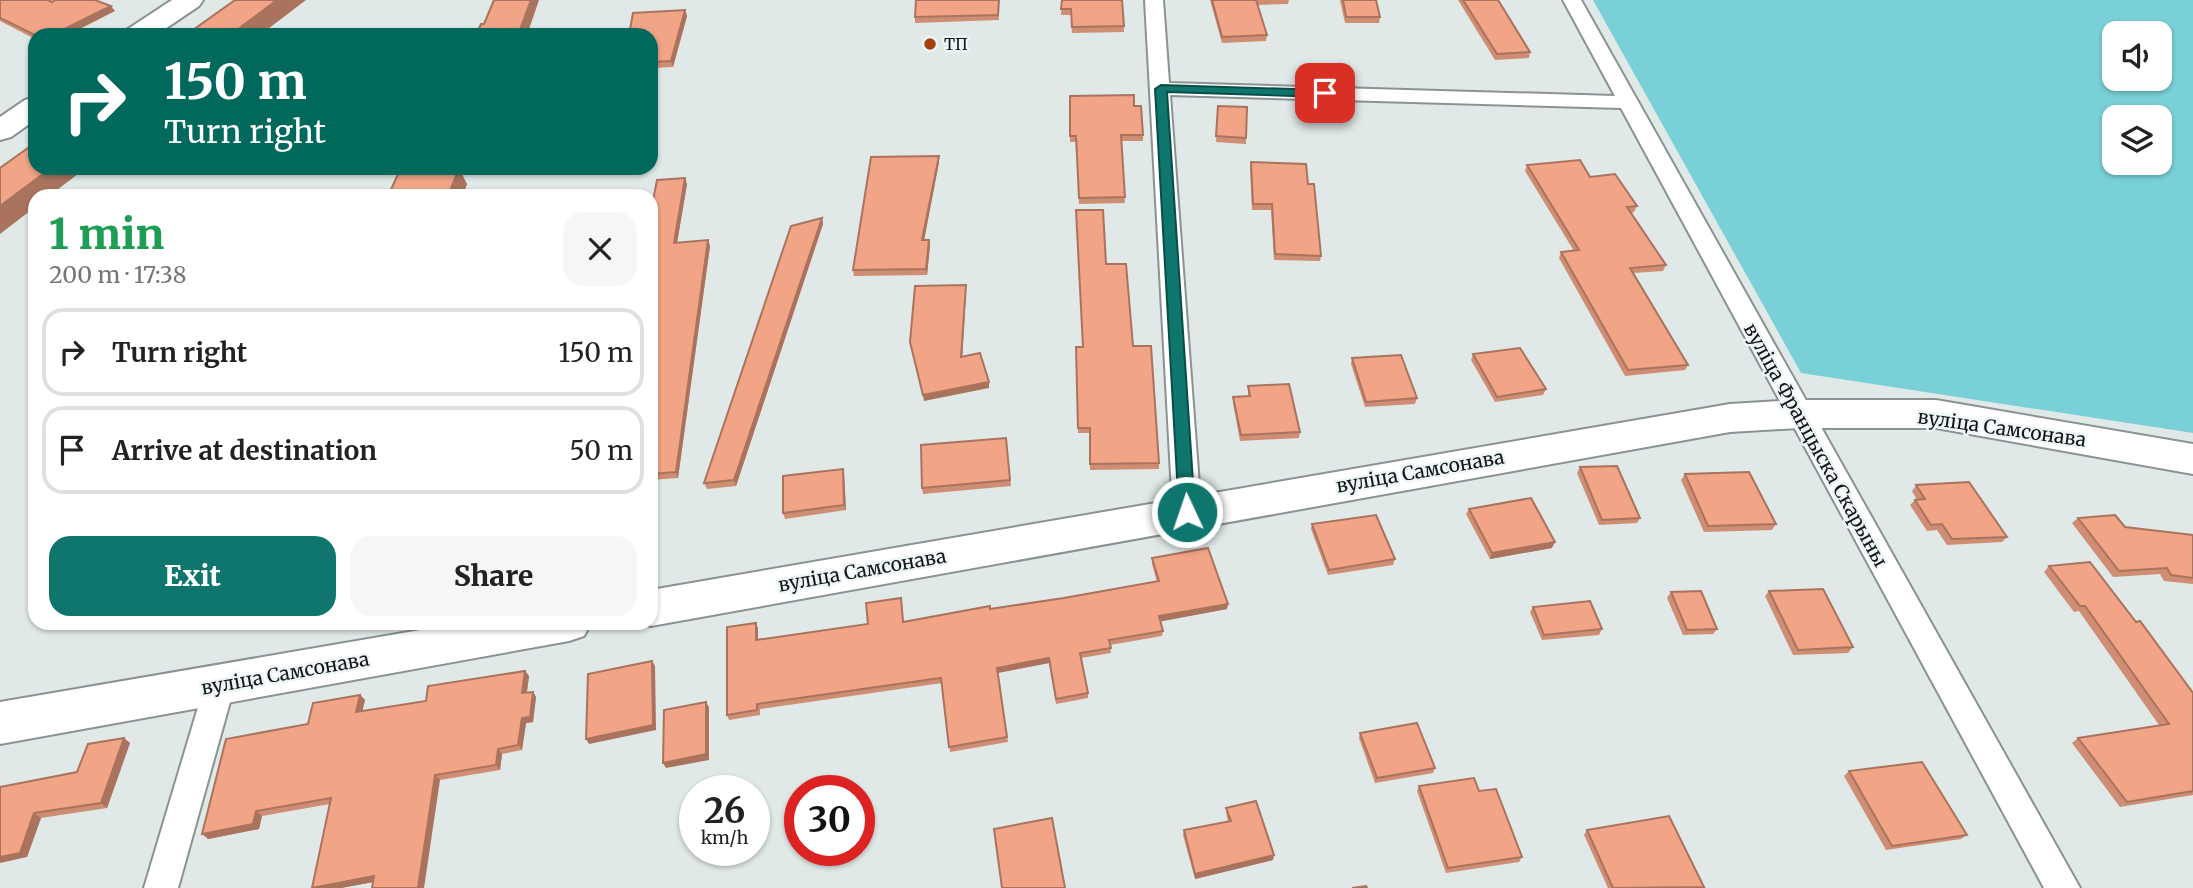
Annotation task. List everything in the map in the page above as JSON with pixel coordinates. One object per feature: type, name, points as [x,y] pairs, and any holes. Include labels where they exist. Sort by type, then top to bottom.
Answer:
[{"type":"street","points":[[148,28],[190,0]]},
{"type":"street","points":[[1154,0],[1187,512]]},
{"type":"street","name":"вуліца Францыска Скарыны","points":[[1572,0],[2063,888]]},
{"type":"street","points":[[1161,89],[1627,102]]},
{"type":"street","points":[[0,131],[28,111]]},
{"type":"street","name":"вуліца Самсонава","points":[[658,607],[1730,418],[1799,414],[1936,414],[2193,459]]},
{"type":"street","name":"вуліца Самсонава","points":[[0,723],[529,630]]},
{"type":"street","points":[[162,888],[220,684]]},
{"type":"shaded area","points":[[1593,0],[2193,0],[2193,433],[1801,373]]},
{"type":"building","points":[[0,0],[95,0],[111,6],[66,28],[28,28],[28,32],[0,18]]},
{"type":"building","points":[[235,0],[277,0],[239,28],[196,28]]},
{"type":"building","points":[[494,0],[531,0],[521,28],[479,28],[484,24]]},
{"type":"building","points":[[916,0],[999,0],[998,15],[915,17]]},
{"type":"building","points":[[1062,0],[1122,0],[1124,26],[1072,27],[1071,9],[1061,9]]},
{"type":"building","points":[[1212,0],[1256,0],[1267,35],[1222,37]]},
{"type":"building","points":[[1343,0],[1376,0],[1380,17],[1346,17]]},
{"type":"building","points":[[1463,0],[1498,0],[1530,52],[1497,54]]},
{"type":"building","points":[[685,10],[671,61],[658,62],[658,28],[630,28],[633,13]]},
{"type":"building","points":[[1134,95],[1134,106],[1141,106],[1143,135],[1121,135],[1125,197],[1079,198],[1076,136],[1070,136],[1070,96]]},
{"type":"building","points":[[1218,106],[1247,107],[1246,138],[1216,136]]},
{"type":"building","points":[[28,148],[28,175],[42,175],[0,206],[0,168]]},
{"type":"building","points":[[939,156],[922,240],[929,240],[926,269],[853,270],[871,157]]},
{"type":"building","points":[[1580,160],[1590,177],[1615,174],[1637,206],[1627,207],[1666,265],[1630,268],[1688,365],[1628,370],[1561,252],[1579,250],[1527,165]]},
{"type":"building","points":[[1251,162],[1306,164],[1308,184],[1314,184],[1321,256],[1275,254],[1272,204],[1253,204]]},
{"type":"building","points":[[398,175],[456,175],[451,189],[391,189]]},
{"type":"building","points":[[685,178],[674,243],[708,240],[676,472],[658,473],[658,189],[655,189],[657,180]]},
{"type":"building","points":[[1076,210],[1103,210],[1106,264],[1126,264],[1133,346],[1151,346],[1159,463],[1090,464],[1090,428],[1078,428],[1076,347],[1083,347]]},
{"type":"building","points":[[822,218],[734,480],[704,483],[791,226]]},
{"type":"building","points":[[966,285],[961,357],[980,353],[989,382],[923,395],[910,342],[915,286]]},
{"type":"building","points":[[1520,348],[1546,389],[1497,397],[1473,354]]},
{"type":"building","points":[[1401,355],[1417,398],[1366,402],[1352,358]]},
{"type":"building","points":[[1289,384],[1300,432],[1241,435],[1233,397],[1250,396],[1248,386]]},
{"type":"building","points":[[1006,438],[1010,480],[922,488],[921,445]]},
{"type":"building","points":[[1617,466],[1640,518],[1602,520],[1580,467]]},
{"type":"building","points":[[843,469],[844,505],[783,513],[783,476]]},
{"type":"building","points":[[1749,472],[1776,524],[1708,526],[1685,474]]},
{"type":"building","points":[[1969,482],[2007,537],[1952,539],[1942,524],[1931,525],[1915,500],[1925,499],[1916,485]]},
{"type":"building","points":[[1531,498],[1555,542],[1492,553],[1469,509]]},
{"type":"building","points":[[1376,515],[1395,559],[1329,570],[1312,524]]},
{"type":"building","points":[[2115,515],[2125,527],[2193,535],[2193,578],[2171,575],[2167,568],[2119,571],[2078,518]]},
{"type":"building","points":[[1208,548],[1228,604],[1159,616],[1163,631],[1109,640],[1111,648],[1080,653],[1088,693],[1056,699],[1049,658],[997,668],[1007,737],[949,747],[941,678],[757,704],[757,710],[727,715],[727,627],[756,623],[756,640],[868,624],[866,603],[901,598],[903,622],[990,606],[990,609],[1064,598],[1159,581],[1152,558]]},
{"type":"building","points":[[2090,562],[2136,622],[2140,621],[2193,693],[2193,791],[2127,802],[2078,738],[2169,724],[2085,606],[2080,606],[2049,566]]},
{"type":"building","points":[[1823,589],[1853,647],[1798,650],[1769,591]]},
{"type":"building","points":[[1701,591],[1717,629],[1687,630],[1671,592]]},
{"type":"building","points":[[1590,601],[1602,629],[1544,635],[1533,607]]},
{"type":"building","points":[[652,661],[653,725],[586,739],[588,674]]},
{"type":"building","points":[[525,671],[522,693],[533,692],[530,717],[522,718],[518,745],[498,749],[496,765],[435,775],[418,888],[372,888],[374,876],[312,888],[331,798],[256,811],[253,824],[202,834],[226,739],[308,724],[313,703],[360,695],[356,712],[426,701],[428,686]]},
{"type":"building","points":[[706,702],[706,754],[663,763],[664,710]]},
{"type":"building","points":[[1417,723],[1435,768],[1377,778],[1360,733]]},
{"type":"building","points":[[124,738],[101,803],[34,813],[20,853],[0,857],[0,787],[77,772],[88,744]]},
{"type":"building","points":[[1922,762],[1967,835],[1892,846],[1849,771]]},
{"type":"building","points":[[1474,778],[1479,791],[1496,789],[1522,857],[1448,868],[1419,786]]},
{"type":"building","points":[[1256,801],[1274,855],[1195,874],[1184,830],[1231,821],[1226,808]]},
{"type":"building","points":[[1669,816],[1704,887],[1613,888],[1587,830]]},
{"type":"building","points":[[1052,818],[1065,888],[1002,888],[994,829]]},
{"type":"place","name":"ТП","points":[[930,44]]},
{"type":"route","points":[[1187,512],[1161,89],[1325,93]]}]
